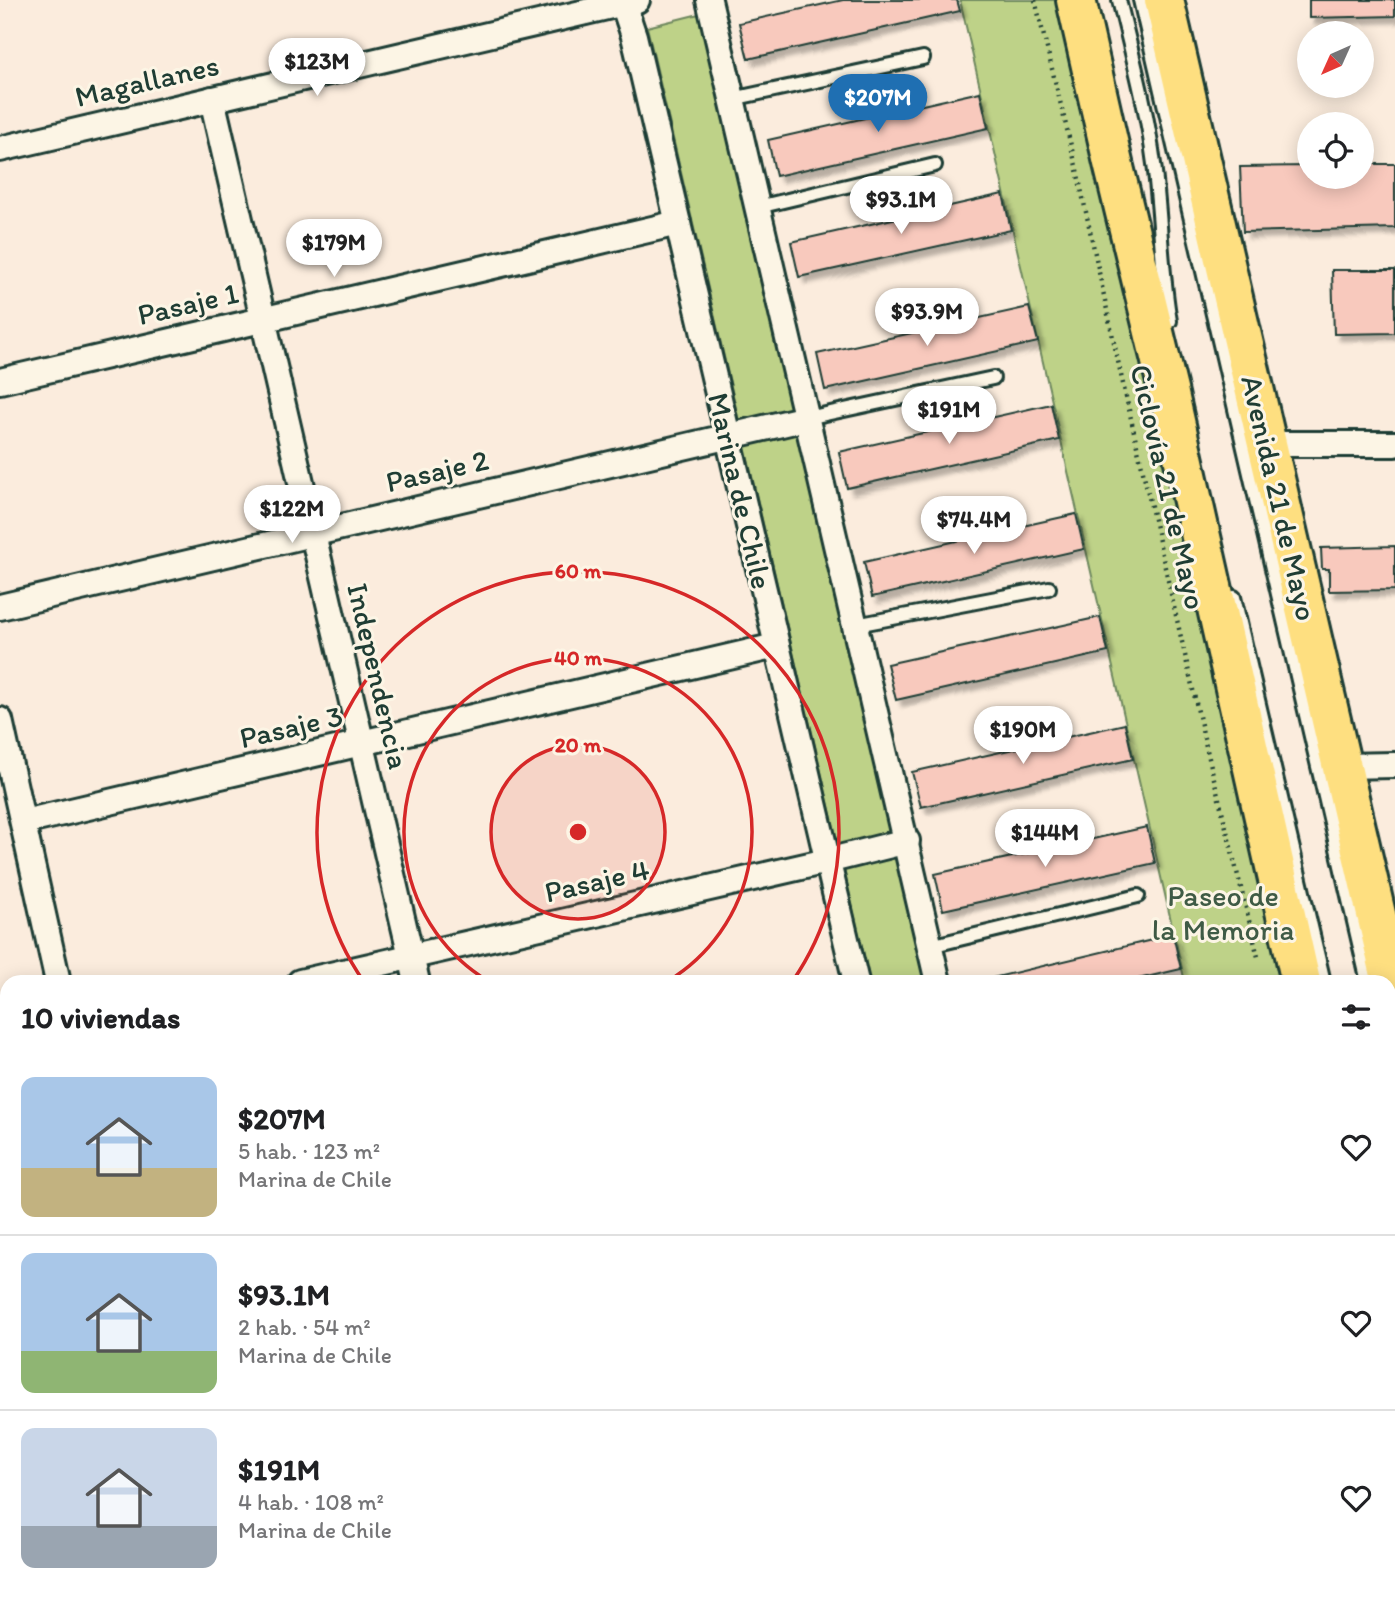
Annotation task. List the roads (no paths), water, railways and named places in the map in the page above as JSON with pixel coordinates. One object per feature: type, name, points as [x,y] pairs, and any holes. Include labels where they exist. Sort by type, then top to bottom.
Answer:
[{"type":"main road","points":[[1076,0],[1168,390],[1299,975]]},
{"type":"main road","name":"Avenida 21 de Mayo","points":[[1164,0],[1390,975]]},
{"type":"street","points":[[709,0],[937,975]]},
{"type":"street","name":"Magallanes","points":[[0,149],[627,1]]},
{"type":"street","name":"Marina de Chile","points":[[627,1],[854,975]]},
{"type":"street","name":"Independencia","points":[[212,99],[415,975]]},
{"type":"street","name":"Pasaje 1","points":[[0,381],[678,223]]},
{"type":"street","name":"Pasaje 2","points":[[0,607],[807,418]]},
{"type":"street","points":[[1266,444],[1395,444]]},
{"type":"street","name":"Pasaje 3","points":[[24,822],[776,646]]},
{"type":"street","points":[[0,720],[57,975]]},
{"type":"street","points":[[1341,766],[1395,765]]},
{"type":"street","name":"Pasaje 4","points":[[330,975],[906,841]]},
{"type":"lane","points":[[1119,0],[1150,136],[1172,334]]},
{"type":"lane","points":[[1140,0],[1366,975]]},
{"type":"lane","points":[[732,99],[923,58]]},
{"type":"lane","points":[[758,207],[935,165]]},
{"type":"lane","points":[[807,418],[993,378]]},
{"type":"lane","points":[[1230,579],[1322,975]]},
{"type":"lane","points":[[856,625],[1049,588]]},
{"type":"lane","points":[[930,946],[1139,896]]},
{"type":"park label","name":"Paseo de la Memoria","points":[[1223,913]]}]
